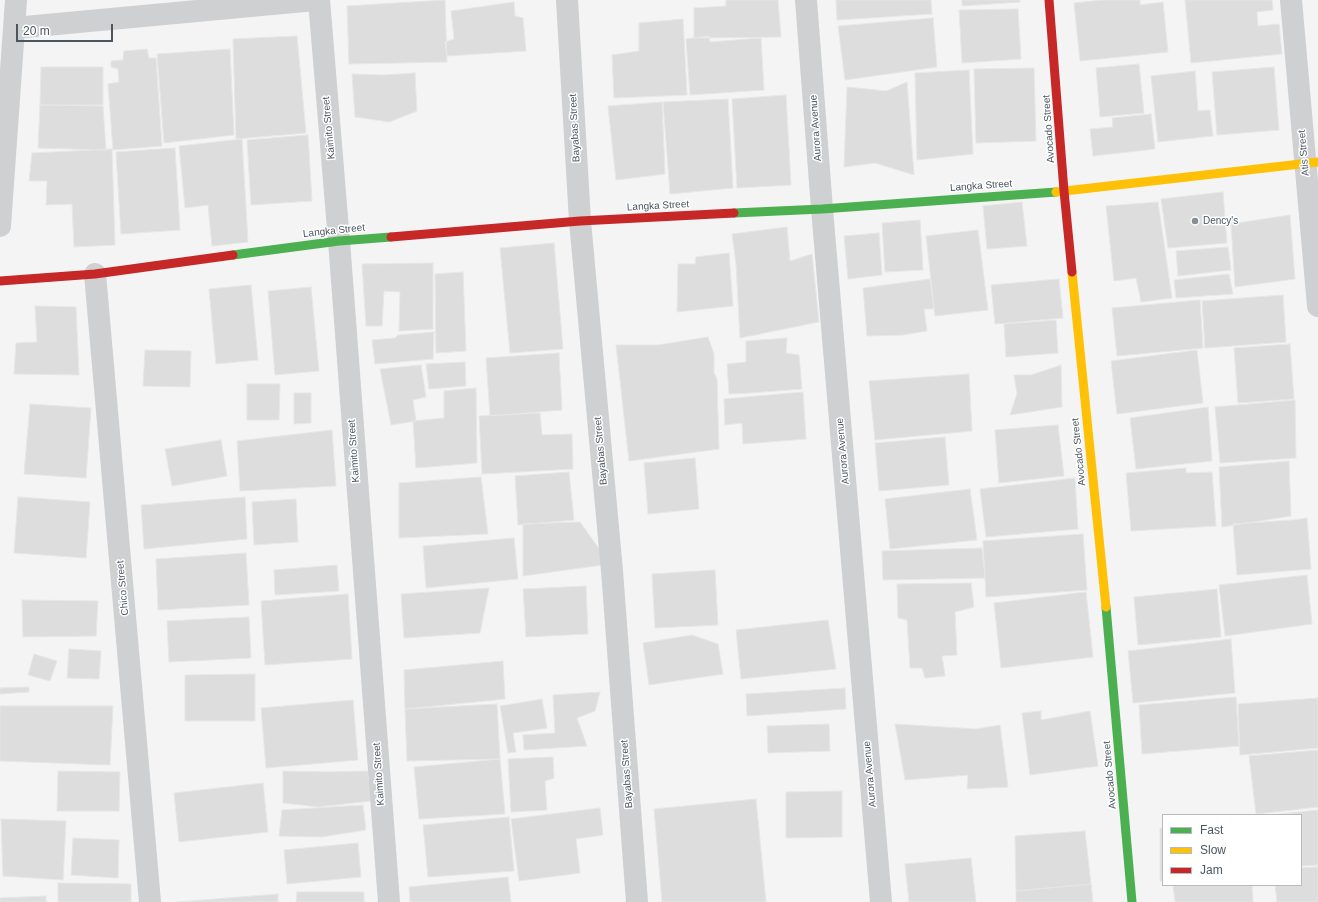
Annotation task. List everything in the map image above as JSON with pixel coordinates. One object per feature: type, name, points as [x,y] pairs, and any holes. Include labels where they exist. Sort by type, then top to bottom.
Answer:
[{"type":"street","points":[[0,226],[16,0]]},
{"type":"street","points":[[14,28],[314,0]]},
{"type":"street","name":"Kaimito Street","points":[[319,0],[388,902]]},
{"type":"street","name":"Bayabas Street","points":[[567,0],[580,221],[612,571],[637,902]]},
{"type":"street","name":"Aurora Avenue","points":[[806,0],[822,209],[881,902]]},
{"type":"street","name":"Avocado Street","points":[[1050,0],[1064,191],[1106,607],[1132,902]]},
{"type":"street","name":"Atis Street","points":[[1291,0],[1312,162],[1318,306]]},
{"type":"street","name":"Langka Street","points":[[0,281],[95,274],[338,241],[580,221],[822,209],[1064,191],[1312,162]]},
{"type":"street","name":"Chico Street","points":[[95,274],[150,902]]},
{"type":"building","points":[[445,0],[447,62],[349,64],[347,6]]},
{"type":"building","points":[[726,0],[778,0],[781,37],[694,38],[694,8],[726,6]]},
{"type":"building","points":[[836,0],[931,0],[932,14],[837,20]]},
{"type":"building","points":[[962,0],[1020,0],[1020,2],[962,6]]},
{"type":"building","points":[[1103,0],[1140,0],[1140,5],[1163,2],[1168,52],[1080,61],[1074,3]]},
{"type":"building","points":[[1185,0],[1272,0],[1273,10],[1257,12],[1258,26],[1279,24],[1282,54],[1191,63]]},
{"type":"building","points":[[514,2],[515,16],[523,18],[526,51],[447,56],[445,42],[454,39],[451,11]]},
{"type":"building","points":[[1018,9],[1021,59],[962,63],[959,10]]},
{"type":"building","points":[[933,18],[937,67],[845,80],[838,26]]},
{"type":"building","points":[[683,19],[687,95],[614,98],[612,55],[639,51],[639,23]]},
{"type":"building","points":[[297,36],[306,133],[236,139],[233,39]]},
{"type":"building","points":[[709,36],[710,42],[761,38],[764,90],[690,95],[686,39]]},
{"type":"building","points":[[147,49],[149,58],[156,58],[162,146],[113,150],[108,84],[119,82],[118,69],[111,67],[111,61],[123,60],[124,51]]},
{"type":"building","points":[[230,49],[234,135],[164,143],[157,54]]},
{"type":"building","points":[[1139,64],[1144,113],[1100,117],[1096,68]]},
{"type":"building","points":[[41,67],[103,67],[103,105],[40,105]]},
{"type":"building","points":[[1274,67],[1279,130],[1217,135],[1212,72]]},
{"type":"building","points":[[1034,68],[1036,141],[976,143],[974,69]]},
{"type":"building","points":[[969,70],[973,154],[917,160],[915,73]]},
{"type":"building","points":[[1195,71],[1198,111],[1210,110],[1213,136],[1158,142],[1151,76]]},
{"type":"building","points":[[415,73],[417,111],[389,122],[355,117],[352,74],[384,75]]},
{"type":"building","points":[[907,82],[914,175],[875,163],[844,167],[847,87],[886,91]]},
{"type":"building","points":[[786,95],[791,185],[737,188],[732,99]]},
{"type":"building","points":[[728,99],[733,188],[670,194],[663,102]]},
{"type":"building","points":[[662,102],[665,174],[616,180],[608,106]]},
{"type":"building","points":[[40,105],[103,106],[106,150],[38,148]]},
{"type":"building","points":[[1151,114],[1155,149],[1093,156],[1090,129],[1113,127],[1112,118]]},
{"type":"building","points":[[308,135],[312,201],[251,205],[247,140]]},
{"type":"building","points":[[242,139],[248,242],[212,246],[208,205],[185,208],[179,146]]},
{"type":"building","points":[[175,148],[180,230],[121,234],[116,152]]},
{"type":"building","points":[[112,149],[115,245],[74,247],[72,204],[46,205],[47,181],[29,181],[32,153]]},
{"type":"building","name":"Dency's","points":[[1223,192],[1227,243],[1168,248],[1161,199]]},
{"type":"building","points":[[1022,202],[1027,246],[987,249],[983,206]]},
{"type":"building","points":[[1158,202],[1172,298],[1141,302],[1136,278],[1114,281],[1106,206]]},
{"type":"building","points":[[1290,215],[1295,279],[1235,287],[1231,224]]},
{"type":"building","points":[[920,220],[923,270],[885,272],[882,223]]},
{"type":"building","points":[[787,227],[790,261],[812,254],[819,322],[740,338],[736,264],[732,234]]},
{"type":"building","points":[[978,230],[988,310],[935,316],[926,236]]},
{"type":"building","points":[[879,233],[882,275],[848,279],[844,236]]},
{"type":"building","points":[[554,243],[563,349],[510,353],[500,248]]},
{"type":"building","points":[[1228,247],[1231,270],[1178,276],[1176,251]]},
{"type":"building","points":[[729,253],[733,306],[677,312],[678,264],[695,264],[696,257]]},
{"type":"building","points":[[433,263],[433,329],[399,331],[400,292],[384,291],[382,326],[366,326],[362,264]]},
{"type":"building","points":[[463,272],[466,351],[436,353],[435,274]]},
{"type":"building","points":[[1229,274],[1233,294],[1176,298],[1174,280]]},
{"type":"building","points":[[930,279],[934,309],[924,309],[927,331],[903,335],[867,336],[863,288]]},
{"type":"building","points":[[1059,279],[1063,318],[995,324],[991,285]]},
{"type":"building","points":[[251,285],[258,360],[216,364],[209,289]]},
{"type":"building","points":[[311,287],[319,371],[275,375],[268,291]]},
{"type":"building","points":[[1283,295],[1286,342],[1205,348],[1202,301]]},
{"type":"building","points":[[1200,300],[1203,348],[1117,356],[1112,308]]},
{"type":"building","points":[[35,306],[76,307],[79,375],[14,374],[16,343],[37,342]]},
{"type":"building","points":[[1056,320],[1058,353],[1006,357],[1004,324]]},
{"type":"building","points":[[434,332],[433,359],[375,364],[372,340],[395,338],[398,335]]},
{"type":"building","points":[[708,337],[714,354],[714,373],[717,379],[719,449],[629,461],[616,345],[658,345]]},
{"type":"building","points":[[787,338],[786,353],[799,355],[802,389],[729,394],[727,364],[746,362],[746,341]]},
{"type":"building","points":[[1290,344],[1294,399],[1238,403],[1234,348]]},
{"type":"building","points":[[145,350],[191,351],[190,387],[143,386]]},
{"type":"building","points":[[1197,350],[1203,403],[1117,414],[1111,361]]},
{"type":"building","points":[[559,353],[562,410],[490,416],[486,358]]},
{"type":"building","points":[[465,362],[466,386],[429,389],[426,364]]},
{"type":"building","points":[[421,365],[426,397],[413,400],[416,421],[391,425],[380,369]]},
{"type":"building","points":[[1061,365],[1062,407],[1010,415],[1017,394],[1014,375],[1031,375]]},
{"type":"building","points":[[969,374],[972,431],[875,440],[869,381]]},
{"type":"building","points":[[247,384],[280,384],[279,420],[247,420]]},
{"type":"building","points":[[476,388],[477,463],[416,468],[413,421],[444,418],[444,391]]},
{"type":"building","points":[[803,392],[806,439],[743,444],[742,423],[725,425],[724,399]]},
{"type":"building","points":[[294,393],[311,393],[311,423],[294,424]]},
{"type":"building","points":[[1295,400],[1296,458],[1220,463],[1215,407]]},
{"type":"building","points":[[30,404],[91,408],[86,478],[24,474]]},
{"type":"building","points":[[1208,407],[1212,461],[1136,469],[1130,418]]},
{"type":"building","points":[[540,413],[542,435],[572,434],[573,469],[482,474],[479,416]]},
{"type":"building","points":[[1058,425],[1064,476],[999,483],[995,430]]},
{"type":"building","points":[[332,430],[336,486],[240,491],[237,441]]},
{"type":"building","points":[[945,437],[949,485],[879,491],[875,443]]},
{"type":"building","points":[[221,440],[227,476],[172,486],[165,449]]},
{"type":"building","points":[[695,458],[699,509],[648,514],[644,463]]},
{"type":"building","points":[[1289,461],[1291,516],[1222,527],[1219,467]]},
{"type":"building","points":[[1186,468],[1186,473],[1212,472],[1216,526],[1131,531],[1126,473]]},
{"type":"building","points":[[569,472],[574,520],[518,525],[515,476]]},
{"type":"building","points":[[481,477],[488,534],[399,538],[399,483]]},
{"type":"building","points":[[1075,478],[1078,529],[986,537],[980,489]]},
{"type":"building","points":[[970,489],[977,540],[890,549],[885,499]]},
{"type":"building","points":[[18,497],[90,502],[86,558],[14,553]]},
{"type":"building","points":[[245,497],[247,539],[144,549],[141,505]]},
{"type":"building","points":[[296,499],[298,542],[254,545],[252,502]]},
{"type":"building","points":[[1307,518],[1311,569],[1237,575],[1233,524]]},
{"type":"building","points":[[580,522],[610,564],[523,576],[523,524]]},
{"type":"building","points":[[1083,534],[1087,590],[986,597],[983,541]]},
{"type":"building","points":[[514,538],[518,579],[426,588],[423,546]]},
{"type":"building","points":[[982,548],[985,578],[883,580],[882,551]]},
{"type":"building","points":[[246,553],[249,605],[158,610],[156,559]]},
{"type":"building","points":[[337,565],[339,591],[275,595],[274,570]]},
{"type":"building","points":[[715,570],[718,625],[655,628],[652,574]]},
{"type":"building","points":[[1307,575],[1312,624],[1225,636],[1219,585]]},
{"type":"building","points":[[971,583],[974,607],[955,612],[957,655],[942,656],[945,676],[925,678],[922,668],[910,668],[907,620],[898,618],[897,584]]},
{"type":"building","points":[[586,586],[588,634],[526,637],[523,589]]},
{"type":"building","points":[[489,588],[480,633],[404,638],[401,594]]},
{"type":"building","points":[[1217,589],[1221,637],[1138,645],[1134,597]]},
{"type":"building","points":[[1086,592],[1093,657],[1001,668],[994,603]]},
{"type":"building","points":[[348,594],[352,659],[265,665],[261,601]]},
{"type":"building","points":[[22,600],[98,601],[96,636],[23,637]]},
{"type":"building","points":[[249,617],[251,658],[169,662],[167,621]]},
{"type":"building","points":[[828,620],[836,669],[741,679],[736,630]]},
{"type":"building","points":[[692,635],[718,644],[723,674],[649,685],[643,643]]},
{"type":"building","points":[[1231,639],[1235,693],[1133,703],[1128,651]]},
{"type":"building","points":[[69,649],[101,651],[99,679],[67,678]]},
{"type":"building","points":[[34,654],[57,661],[50,681],[28,675]]},
{"type":"building","points":[[503,661],[505,699],[405,709],[404,670]]},
{"type":"building","points":[[255,674],[255,721],[185,721],[185,675]]},
{"type":"building","points":[[29,687],[29,692],[0,694],[0,688]]},
{"type":"building","points":[[845,688],[846,709],[747,716],[746,694]]},
{"type":"building","points":[[600,692],[595,711],[577,718],[587,746],[524,750],[523,735],[555,733],[553,695]]},
{"type":"building","points":[[1236,697],[1239,746],[1142,754],[1139,705]]},
{"type":"building","points":[[1318,698],[1318,748],[1240,755],[1238,704]]},
{"type":"building","points":[[542,699],[547,728],[513,733],[516,752],[508,753],[500,706]]},
{"type":"building","points":[[353,700],[358,760],[266,768],[261,708]]},
{"type":"building","points":[[497,704],[500,759],[407,761],[405,709]]},
{"type":"building","points":[[0,706],[113,706],[110,765],[0,761]]},
{"type":"building","points":[[1041,711],[1041,720],[1090,711],[1098,766],[1030,775],[1022,713]]},
{"type":"building","points":[[829,724],[830,751],[768,753],[767,726]]},
{"type":"building","points":[[895,724],[976,729],[1000,725],[1008,787],[967,789],[968,775],[905,780]]},
{"type":"building","points":[[1318,750],[1318,807],[1256,814],[1249,756]]},
{"type":"building","points":[[553,757],[554,778],[545,781],[547,810],[511,812],[508,759]]},
{"type":"building","points":[[500,759],[505,814],[419,819],[414,767]]},
{"type":"building","points":[[58,771],[120,772],[119,811],[57,811]]},
{"type":"building","points":[[283,771],[368,771],[371,801],[319,807],[283,803]]},
{"type":"building","points":[[263,783],[268,832],[179,842],[174,793]]},
{"type":"building","points":[[842,791],[842,837],[786,838],[786,792]]},
{"type":"building","points":[[756,799],[766,902],[662,902],[654,809]]},
{"type":"building","points":[[363,805],[366,830],[321,837],[279,836],[282,810]]},
{"type":"building","points":[[600,808],[603,835],[576,839],[580,873],[519,881],[511,819]]},
{"type":"building","points":[[1318,810],[1318,865],[1302,866],[1302,814],[1281,814]]},
{"type":"building","points":[[509,817],[514,871],[428,877],[423,825]]},
{"type":"building","points":[[1,819],[66,821],[63,880],[3,876]]},
{"type":"building","points":[[1160,828],[1162,828],[1162,881],[1160,881]]},
{"type":"building","points":[[1085,831],[1091,884],[1016,891],[1015,836]]},
{"type":"building","points":[[73,838],[119,840],[118,878],[71,875]]},
{"type":"building","points":[[358,843],[361,877],[287,884],[284,850]]},
{"type":"building","points":[[971,858],[976,902],[909,902],[905,864]]},
{"type":"building","points":[[1318,867],[1318,902],[1277,902],[1275,886],[1302,886],[1302,868]]},
{"type":"building","points":[[508,877],[511,902],[410,902],[409,887]]},
{"type":"building","points":[[58,883],[131,884],[131,902],[58,902]]},
{"type":"building","points":[[1091,884],[1093,902],[1016,902],[1016,891]]},
{"type":"building","points":[[1173,886],[1252,886],[1253,902],[1175,902]]},
{"type":"building","points":[[297,892],[364,892],[364,902],[296,902]]},
{"type":"building","points":[[278,894],[278,902],[177,902]]},
{"type":"building","points":[[46,896],[46,902],[0,902],[0,898]]},
{"type":"traffic: fast","points":[[734,213],[822,209],[1056,192]]},
{"type":"traffic: fast","points":[[233,255],[339,241],[391,237]]},
{"type":"traffic: fast","points":[[1106,607],[1132,902]]},
{"type":"traffic: slow","points":[[1056,192],[1318,162]]},
{"type":"traffic: slow","points":[[1072,272],[1106,607]]},
{"type":"traffic: jam","points":[[1049,0],[1072,272]]},
{"type":"traffic: jam","points":[[391,237],[580,221],[734,213]]},
{"type":"traffic: jam","points":[[0,281],[95,274],[233,255]]},
{"type":"place","name":"Dency's","points":[[1195,221]]}]
